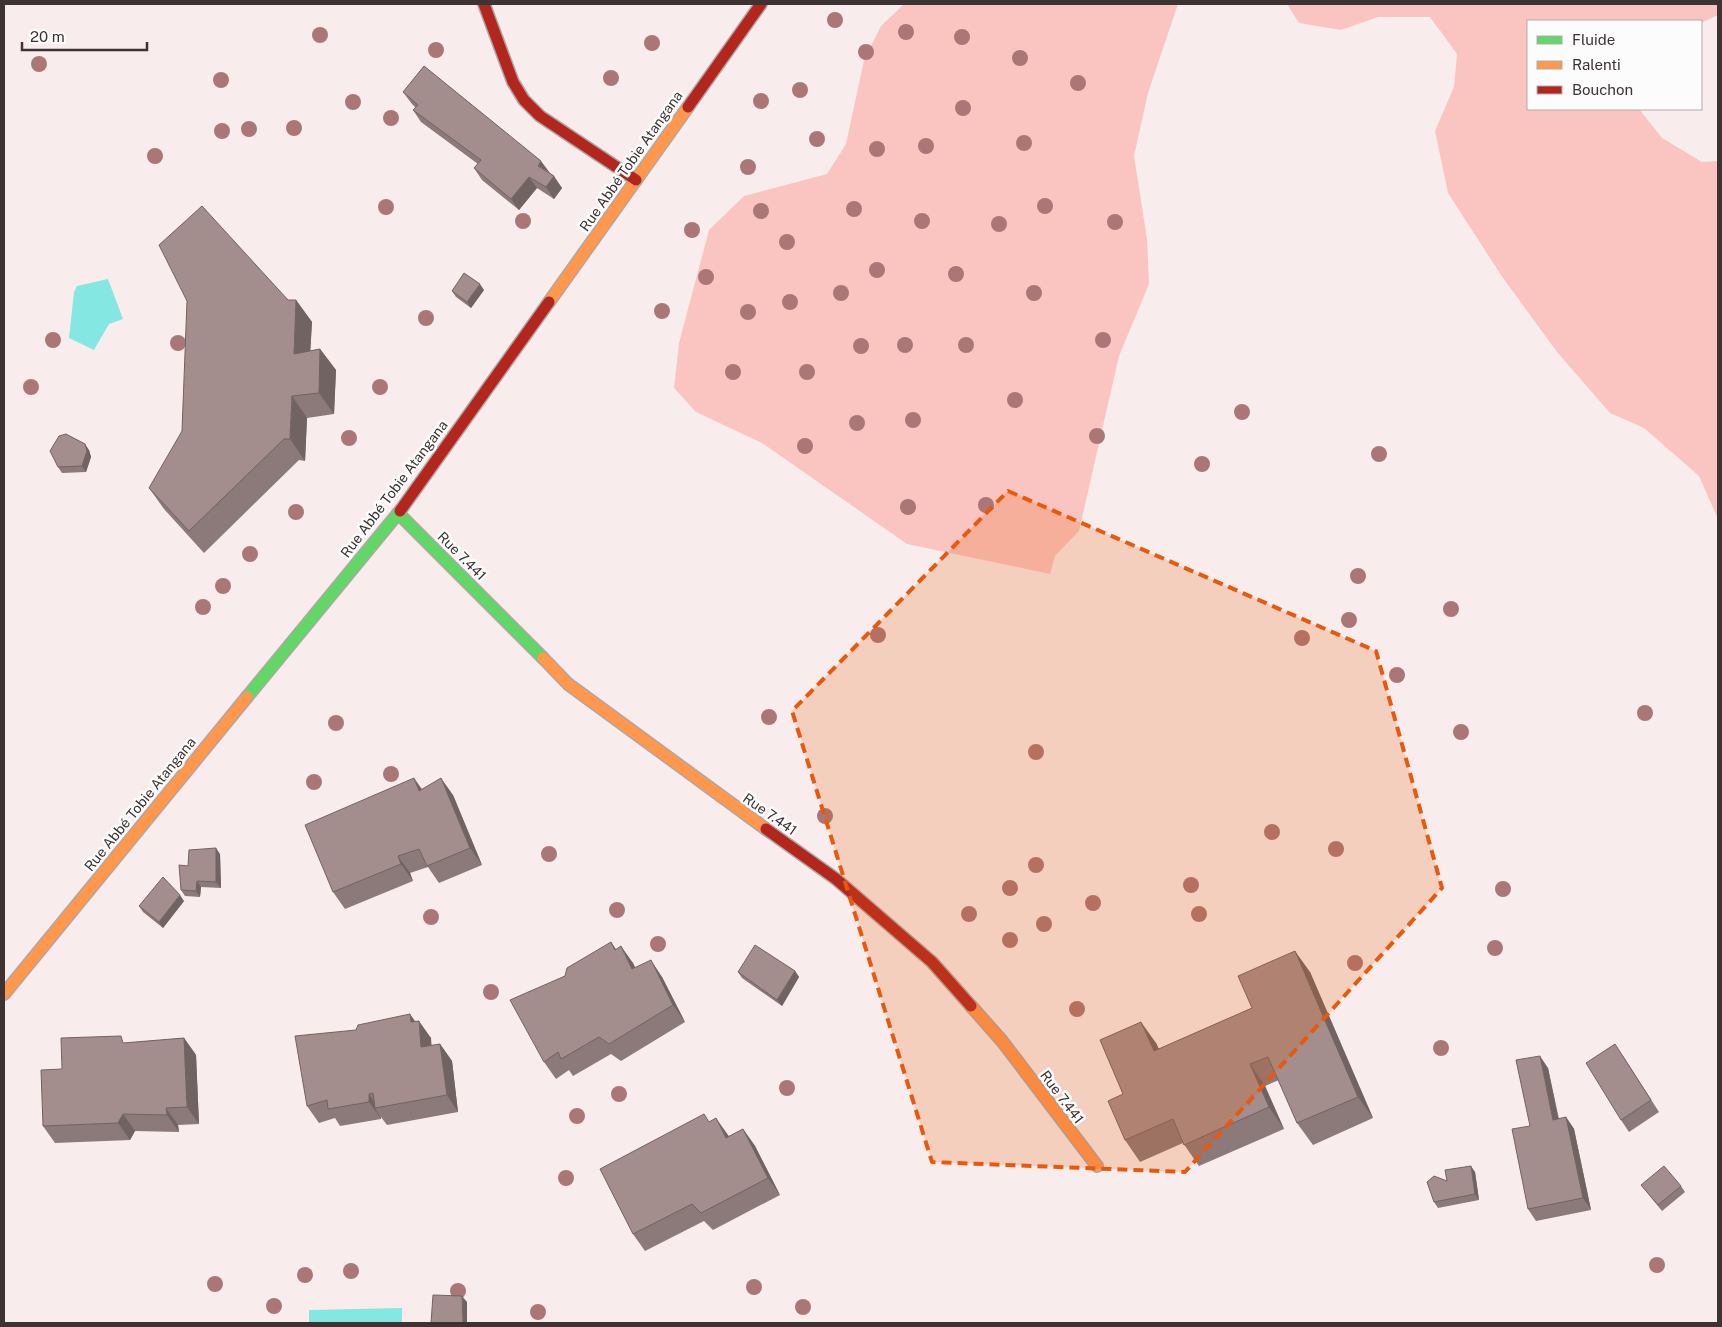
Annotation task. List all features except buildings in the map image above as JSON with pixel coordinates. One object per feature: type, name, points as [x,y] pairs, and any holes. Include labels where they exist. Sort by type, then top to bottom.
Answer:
[{"type":"main road","points":[[484,4],[513,82],[524,100],[540,116],[636,180]]},
{"type":"main road","name":"Rue Abbé Tobie Atangana","points":[[4,994],[398,513],[761,4]]},
{"type":"main road","name":"Rue 7.441","points":[[398,513],[568,684],[692,777],[836,879],[932,962],[1002,1041],[1096,1166]]},
{"type":"highlighted area","points":[[1008,491],[1376,651],[1442,888],[1185,1172],[932,1162],[792,711]]},
{"type":"shaded area","points":[[904,4],[1178,4],[1148,93],[1134,156],[1147,239],[1149,284],[1119,356],[1079,531],[1055,556],[1050,574],[907,544],[762,443],[696,412],[674,388],[679,343],[709,230],[744,196],[827,174],[846,144],[864,60],[881,26]]},
{"type":"shaded area","points":[[1287,4],[1718,4],[1718,15],[1702,23],[1702,20],[1527,20],[1527,110],[1640,110],[1662,138],[1702,162],[1718,161],[1718,519],[1699,476],[1644,428],[1610,413],[1557,352],[1503,278],[1448,193],[1435,131],[1454,87],[1457,54],[1430,17],[1378,17],[1341,30],[1299,23]]},
{"type":"water","points":[[108,279],[123,319],[109,324],[94,350],[69,338],[74,292],[77,286]]},
{"type":"water","points":[[402,1308],[402,1323],[309,1323],[309,1310]]},
{"type":"traffic: fast","points":[[247,697],[400,511]]},
{"type":"traffic: fast","points":[[398,513],[543,658]]},
{"type":"traffic: slow","points":[[549,302],[688,107]]},
{"type":"traffic: slow","points":[[543,658],[568,684],[766,829]]},
{"type":"traffic: slow","points":[[4,994],[247,697]]},
{"type":"traffic: slow","points":[[971,1006],[1002,1041],[1097,1166]]},
{"type":"traffic: jam","points":[[484,4],[513,82],[524,100],[540,116],[636,180]]},
{"type":"traffic: jam","points":[[688,107],[761,4]]},
{"type":"traffic: jam","points":[[400,511],[549,302]]},
{"type":"traffic: jam","points":[[766,829],[836,879],[932,962],[971,1006]]}]
